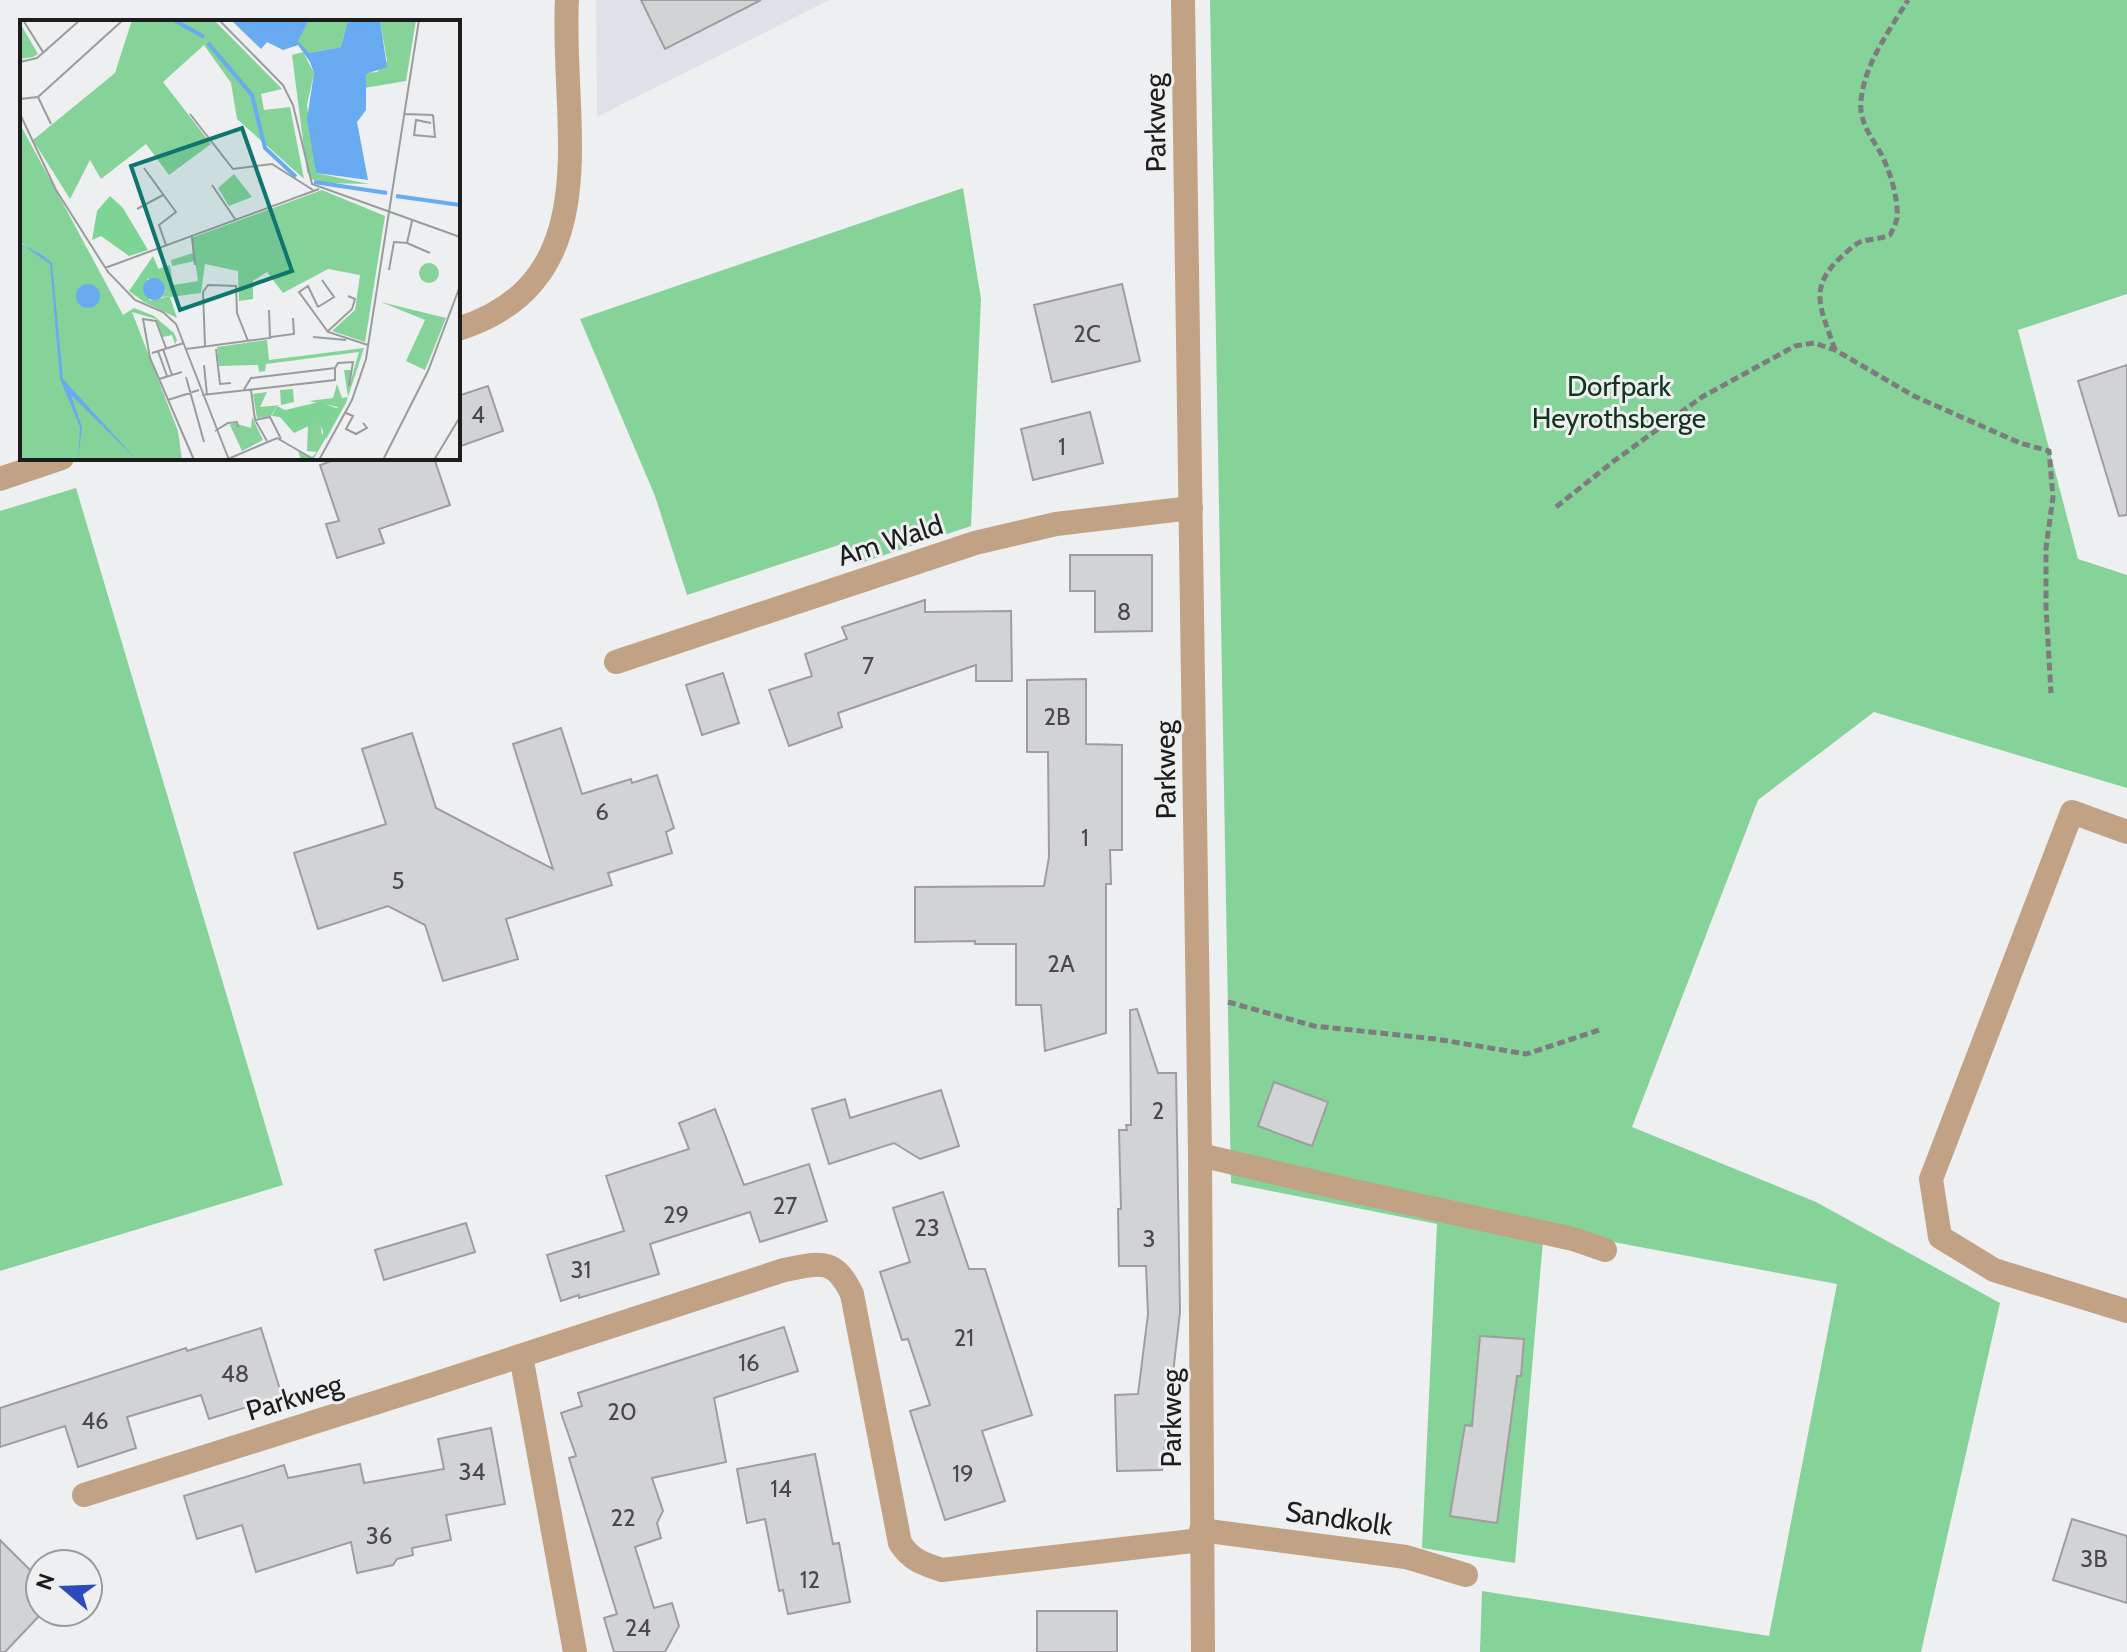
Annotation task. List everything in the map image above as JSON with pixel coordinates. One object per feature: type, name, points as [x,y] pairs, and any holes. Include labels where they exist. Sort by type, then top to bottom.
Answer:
[{"type":"street","points":[[460,328],[503,311],[531,287],[550,260],[559,235],[570,182],[567,0]]},
{"type":"street","name":"Parkweg","points":[[1183,0],[1200,1155],[1203,1652]]},
{"type":"street","points":[[0,479],[56,460]]},
{"type":"street","name":"Am Wald","points":[[616,662],[975,543],[1056,524],[1191,508]]},
{"type":"street","points":[[2127,832],[2072,812],[1931,1179],[1940,1237],[1994,1270],[2127,1311]]},
{"type":"street","points":[[1200,1155],[1573,1239],[1605,1250]]},
{"type":"street","name":"Parkweg","points":[[84,1495],[784,1270],[814,1265],[832,1267],[843,1276],[852,1294],[900,1543],[909,1556],[942,1570],[1201,1535]]},
{"type":"street","points":[[521,1356],[575,1652]]},
{"type":"street","name":"Sandkolk","points":[[1201,1535],[1406,1557],[1466,1575]]},
{"type":"path","points":[[1835,350],[1818,297],[1823,279],[1836,262],[1858,243],[1890,235],[1897,221],[1896,202],[1888,174],[1881,153],[1863,121],[1861,101],[1869,68],[1908,0]]},
{"type":"path","points":[[1556,507],[1702,397],[1795,346],[1814,343],[1835,350],[1914,396],[2020,443],[2049,451],[2053,497],[2046,548],[2046,607],[2051,693]]},
{"type":"path","points":[[1220,1000],[1314,1026],[1436,1039],[1526,1054],[1599,1030]]},
{"type":"shaded area","points":[[596,0],[829,0],[597,117]]},
{"type":"green space","name":"Dorfpark Heyrothsberge","points":[[1210,0],[2127,0],[2127,294],[2018,330],[2078,559],[2127,575],[2127,788],[1874,712],[1758,800],[1632,1127],[1816,1202],[2000,1303],[1921,1652],[1480,1652],[1482,1591],[1769,1636],[1837,1284],[1544,1229],[1515,1563],[1422,1548],[1437,1224],[1231,1183]]},
{"type":"green space","points":[[963,188],[981,299],[971,526],[855,565],[848,542],[687,595],[655,496],[580,319]]},
{"type":"green space","points":[[76,488],[283,1185],[0,1271],[0,511]]},
{"type":"building","points":[[641,0],[761,0],[665,49]]},
{"type":"building","points":[[1122,284],[1140,361],[1052,382],[1034,305]]},
{"type":"building","points":[[2127,365],[2127,515],[2119,516],[2078,381]]},
{"type":"building","points":[[488,386],[503,431],[460,446],[460,395]]},
{"type":"building","points":[[1090,412],[1103,463],[1033,480],[1021,429]]},
{"type":"building","points":[[334,460],[435,460],[450,505],[379,529],[384,543],[337,558],[326,524],[339,521],[320,465]]},
{"type":"building","points":[[1070,555],[1152,555],[1152,631],[1095,632],[1095,591],[1070,591]]},
{"type":"building","points":[[925,600],[925,612],[1011,611],[1012,681],[976,681],[976,665],[838,713],[842,727],[789,746],[769,690],[812,676],[805,654],[847,639],[842,627]]},
{"type":"building","points":[[723,673],[739,723],[702,735],[686,685]]},
{"type":"building","points":[[1086,679],[1086,744],[1122,745],[1122,850],[1110,850],[1111,884],[1106,884],[1106,1033],[1045,1051],[1041,1005],[1016,1005],[1016,944],[915,942],[915,887],[1044,886],[1049,857],[1048,752],[1027,752],[1027,680]]},
{"type":"building","points":[[561,728],[582,794],[631,779],[632,783],[657,775],[674,828],[666,832],[672,853],[608,873],[612,885],[506,919],[518,959],[443,981],[425,925],[388,906],[318,929],[294,853],[386,824],[362,749],[412,733],[436,808],[553,869],[513,744]]},
{"type":"building","points":[[1137,1009],[1158,1073],[1176,1073],[1180,1312],[1162,1470],[1117,1471],[1115,1395],[1138,1394],[1148,1314],[1146,1266],[1119,1266],[1119,1130],[1127,1130],[1126,1125],[1131,1125],[1130,1010]]},
{"type":"building","points":[[1274,1082],[1328,1102],[1312,1146],[1258,1126]]},
{"type":"building","points":[[941,1090],[959,1146],[920,1159],[894,1143],[829,1164],[812,1109],[845,1099],[850,1118]]},
{"type":"building","points":[[715,1109],[744,1185],[809,1164],[827,1221],[760,1242],[750,1212],[650,1244],[659,1274],[561,1301],[547,1255],[624,1231],[606,1176],[689,1149],[679,1123]]},
{"type":"building","points":[[943,1192],[969,1269],[985,1269],[1032,1415],[982,1431],[1005,1501],[945,1520],[910,1411],[930,1405],[908,1339],[902,1340],[880,1272],[910,1262],[893,1208]]},
{"type":"building","points":[[466,1223],[475,1252],[384,1280],[375,1250]]},
{"type":"building","points":[[784,1327],[798,1371],[714,1398],[726,1462],[652,1478],[663,1511],[657,1523],[661,1538],[635,1547],[654,1608],[672,1603],[679,1626],[665,1652],[614,1652],[604,1618],[617,1614],[569,1458],[576,1456],[561,1413],[582,1406],[578,1393]]},
{"type":"building","points":[[261,1328],[282,1396],[209,1419],[201,1395],[127,1417],[136,1448],[78,1467],[65,1426],[0,1447],[0,1408],[186,1348],[187,1351]]},
{"type":"building","points":[[1480,1336],[1524,1339],[1521,1376],[1517,1376],[1497,1523],[1450,1516],[1465,1425],[1472,1426]]},
{"type":"building","points":[[491,1428],[505,1504],[446,1515],[451,1540],[412,1548],[413,1555],[397,1559],[393,1565],[357,1573],[351,1542],[256,1572],[242,1525],[197,1539],[184,1496],[284,1465],[288,1478],[360,1464],[364,1483],[444,1469],[438,1439]]},
{"type":"building","points":[[815,1454],[833,1544],[839,1543],[850,1602],[788,1614],[783,1590],[779,1591],[765,1519],[747,1523],[737,1469]]},
{"type":"building","points":[[2072,1519],[2127,1536],[2127,1603],[2053,1580]]},
{"type":"building","points":[[0,1540],[24,1564],[24,1628],[28,1628],[5,1652],[0,1652]]},
{"type":"building","points":[[1037,1611],[1117,1611],[1117,1652],[1037,1652]]}]
